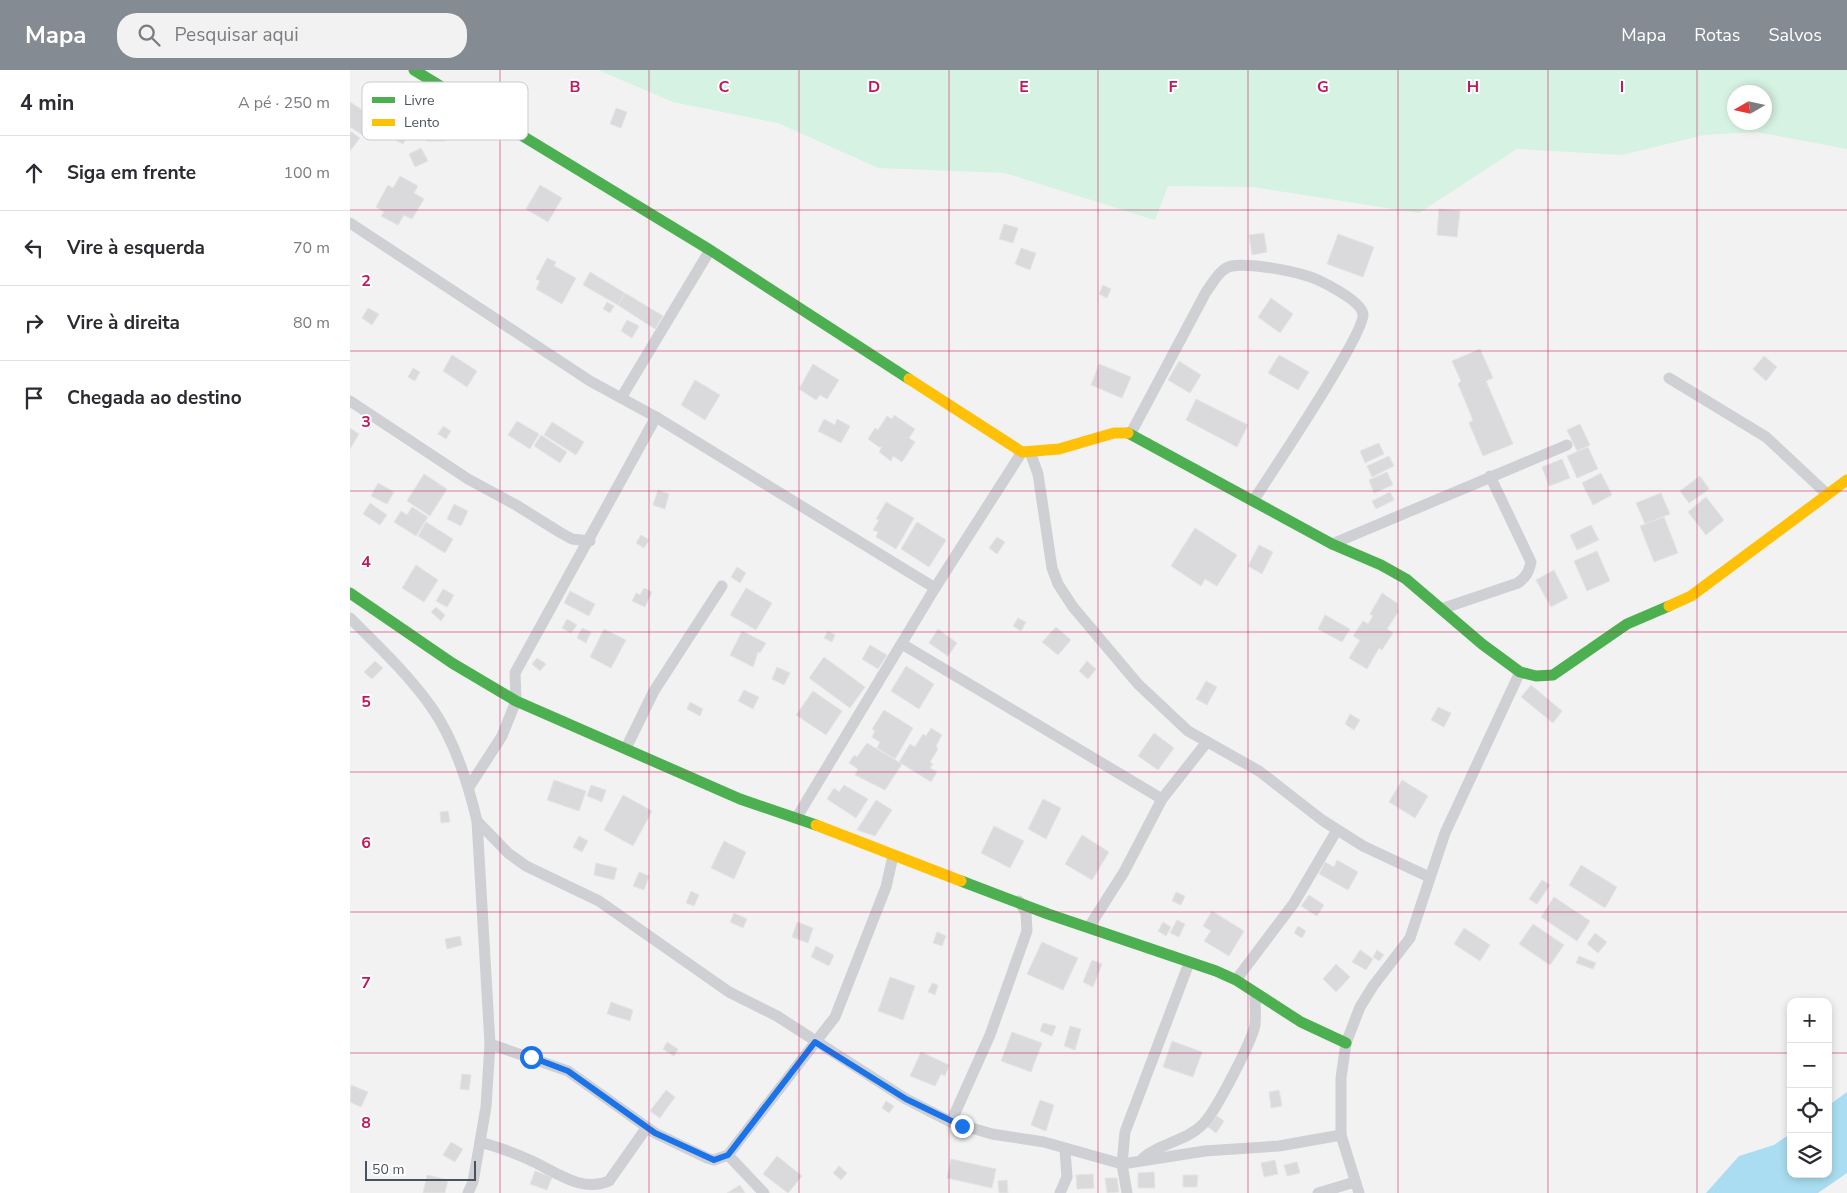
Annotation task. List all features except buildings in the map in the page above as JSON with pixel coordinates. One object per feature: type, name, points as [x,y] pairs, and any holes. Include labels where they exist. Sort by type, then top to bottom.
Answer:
[{"type":"street","points":[[414,70],[434,82]]},
{"type":"street","points":[[528,139],[710,250],[1026,452],[1038,474],[1052,568],[1058,584],[1073,608],[1138,684],[1188,731],[1259,771],[1287,795],[1337,830],[1363,846],[1429,877]]},
{"type":"street","points":[[350,223],[590,381],[656,417],[935,588]]},
{"type":"street","points":[[621,398],[710,250]]},
{"type":"street","points":[[1131,433],[1206,292],[1221,271],[1232,266],[1271,268],[1306,275],[1339,292],[1359,304],[1363,313],[1362,321],[1351,344],[1292,442],[1253,501]]},
{"type":"street","points":[[1669,378],[1766,437],[1827,494]]},
{"type":"street","points":[[350,402],[468,479],[516,505],[561,533],[572,539],[590,541]]},
{"type":"street","points":[[469,787],[502,736],[516,701],[515,673],[590,541],[656,417]]},
{"type":"street","points":[[1026,452],[1059,449],[1114,433],[1131,433],[1332,544],[1381,565],[1406,579],[1482,644],[1520,672],[1536,676],[1553,675],[1626,624],[1691,596],[1750,554],[1847,480]]},
{"type":"street","points":[[1332,544],[1567,445]]},
{"type":"street","points":[[797,817],[935,588],[1026,452]]},
{"type":"street","points":[[1441,609],[1518,583],[1530,571],[1531,562],[1490,476]]},
{"type":"street","points":[[626,748],[654,691],[722,586]]},
{"type":"street","points":[[350,594],[452,663],[516,701],[740,799],[797,817],[894,856],[1236,980],[1301,1022],[1346,1043]]},
{"type":"street","points":[[350,618],[407,676],[433,710],[469,787],[477,821],[490,1044],[486,1107],[473,1182],[468,1193]]},
{"type":"street","points":[[902,644],[1162,799]]},
{"type":"street","points":[[1318,1193],[1357,1188],[1341,1135],[1341,1078],[1346,1043],[1360,1007],[1373,986],[1410,938],[1445,833],[1520,672]]},
{"type":"street","points":[[1089,927],[1124,872],[1162,799],[1207,742]]},
{"type":"street","points":[[477,821],[508,852],[526,866],[599,901],[729,992],[777,1016],[906,1099],[951,1122],[992,1134],[1044,1142],[1065,1150],[1122,1164],[1205,1151],[1279,1146],[1341,1135]]},
{"type":"street","points":[[1236,980],[1294,903],[1337,830]]},
{"type":"street","points":[[490,1044],[568,1071],[647,1127],[707,1158],[714,1160],[728,1155],[835,1017],[886,887],[894,856]]},
{"type":"street","points":[[951,1122],[990,1035],[1024,938],[1027,922],[1026,913],[1019,902]]},
{"type":"street","points":[[1127,1193],[1122,1164],[1125,1132],[1189,963]]},
{"type":"street","points":[[1140,1161],[1147,1154],[1203,1124],[1213,1111],[1232,1078],[1255,1027],[1255,994]]},
{"type":"street","points":[[480,1142],[510,1151],[534,1162],[571,1184],[593,1188],[602,1186],[609,1181],[647,1127]]},
{"type":"street","points":[[1060,1193],[1067,1176],[1065,1150]]},
{"type":"street","points":[[728,1155],[764,1193]]},
{"type":"green space","points":[[598,70],[1847,70],[1847,149],[1756,132],[1704,135],[1622,155],[1517,149],[1419,213],[1252,187],[1168,186],[1155,220],[1005,173],[878,168],[778,123],[673,102]]},
{"type":"water","points":[[1847,1092],[1847,1173],[1818,1193],[1706,1193],[1739,1156],[1774,1145],[1787,1136],[1787,1178],[1832,1178],[1832,1103]]},
{"type":"traffic: fast","points":[[414,70],[434,82]]},
{"type":"traffic: fast","points":[[528,139],[710,250],[909,379]]},
{"type":"traffic: fast","points":[[1128,433],[1332,544],[1381,565],[1406,579],[1482,644],[1520,672],[1536,676],[1553,675],[1627,624],[1669,606]]},
{"type":"traffic: fast","points":[[350,593],[452,663],[516,701],[740,799],[816,825]]},
{"type":"traffic: fast","points":[[961,881],[1048,914],[1216,971],[1236,980],[1301,1022],[1346,1043]]},
{"type":"traffic: slow","points":[[909,379],[1022,452],[1059,449],[1114,433],[1128,433]]},
{"type":"traffic: slow","points":[[1669,606],[1691,596],[1847,480]]},
{"type":"traffic: slow","points":[[816,825],[961,881]]},
{"type":"route","points":[[531,1057],[568,1071],[655,1133],[714,1160],[728,1155],[765,1104],[815,1042],[906,1099],[962,1126]]}]
